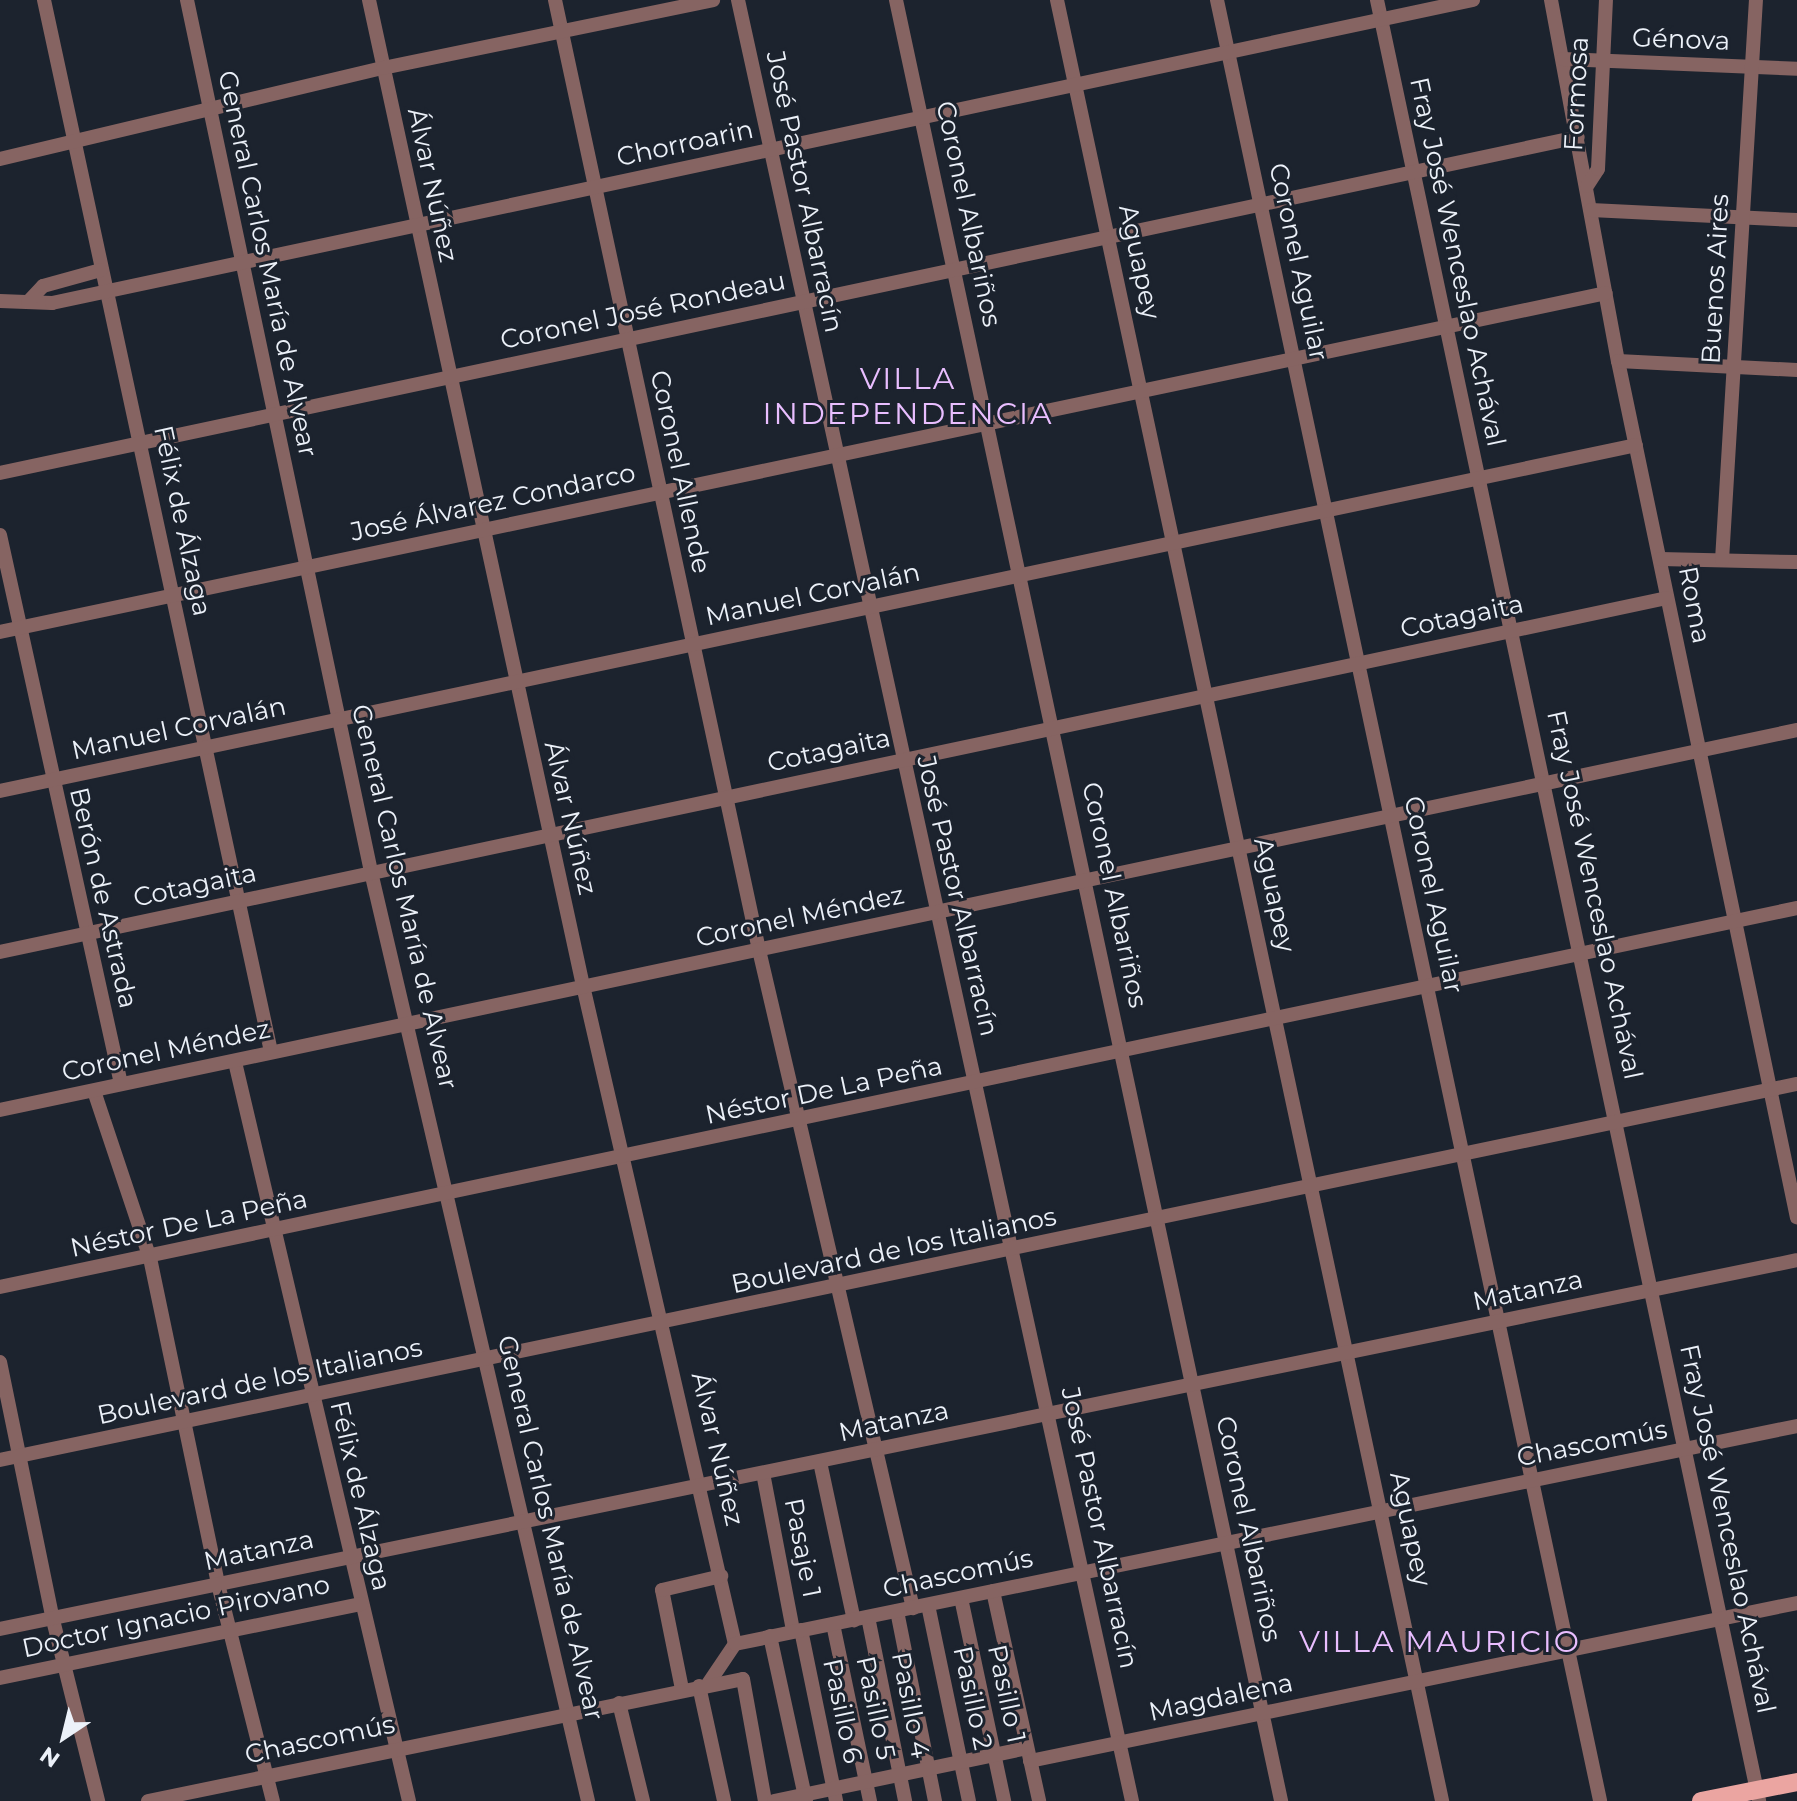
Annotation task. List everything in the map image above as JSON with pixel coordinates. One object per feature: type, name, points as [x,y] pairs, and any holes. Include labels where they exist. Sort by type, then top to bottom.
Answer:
[{"type":"main road","points":[[1701,1801],[1758,1796],[1797,1782]]},
{"type":"street","name":"Félix de Álzaga","points":[[44,0],[101,270],[109,288],[204,749],[271,1052]]},
{"type":"street","name":"General Carlos María de Alvear","points":[[187,0],[371,872],[588,1801]]},
{"type":"street","name":"Álvar Núñez","points":[[369,0],[448,376],[584,990],[665,1324],[735,1644]]},
{"type":"street","name":"Coronel Allende","points":[[555,0],[759,950],[878,1449],[920,1606]]},
{"type":"street","points":[[0,159],[383,68],[713,0]]},
{"type":"street","name":"José Pastor Albarracín","points":[[738,0],[934,913],[1051,1414],[1132,1801]]},
{"type":"street","name":"Coronel Albariños","points":[[896,0],[1124,1052],[1281,1801]]},
{"type":"street","name":"Aguapey","points":[[1057,0],[1442,1801]]},
{"type":"street","name":"Coronel Aguilar","points":[[1217,0],[1600,1801]]},
{"type":"street","name":"Fray José Wenceslao Achával","points":[[1377,0],[1654,1289],[1758,1796]]},
{"type":"street","name":"Chorroarin","points":[[0,301],[52,303],[109,288],[595,188],[1473,0]]},
{"type":"street","name":"Roma","points":[[1551,0],[1618,361],[1732,921],[1797,1218]]},
{"type":"street","name":"Formosa","points":[[1587,186],[1598,169],[1606,0]]},
{"type":"street","name":"Buenos Aires","points":[[1722,560],[1756,0]]},
{"type":"street","name":"Génova","points":[[1563,59],[1797,69]]},
{"type":"street","name":"Coronel José Rondeau","points":[[0,473],[1578,137]]},
{"type":"street","points":[[1591,210],[1797,220]]},
{"type":"street","points":[[28,302],[43,286],[101,270]]},
{"type":"street","name":"José Álvarez Condarco","points":[[0,632],[1606,293]]},
{"type":"street","points":[[1618,361],[1797,370]]},
{"type":"street","name":"Manuel Corvalán","points":[[0,791],[1636,445]]},
{"type":"street","name":"Berón de Astrada","points":[[0,535],[121,1084]]},
{"type":"street","points":[[1660,559],[1797,562]]},
{"type":"street","name":"Cotagaita","points":[[0,952],[1667,598]]},
{"type":"street","name":"Coronel Méndez","points":[[0,1110],[584,990],[1087,879],[1797,730]]},
{"type":"street","name":"Néstor De La Peña","points":[[0,1287],[1277,1021],[1797,908]]},
{"type":"street","name":"Félix de Álzaga","points":[[235,1062],[271,1232],[409,1801]]},
{"type":"street","name":"Boulevard de los Italianos","points":[[0,1460],[1158,1221],[1797,1084]]},
{"type":"street","points":[[94,1091],[150,1258],[218,1584],[273,1801]]},
{"type":"street","name":"Matanza","points":[[0,1629],[1797,1260]]},
{"type":"street","points":[[0,1362],[53,1620],[98,1801]]},
{"type":"street","name":"Chascomús","points":[[735,1644],[1797,1426]]},
{"type":"street","name":"Pasillo 4","points":[[820,1462],[905,1801]]},
{"type":"street","name":"Pasaje 1","points":[[763,1473],[797,1631]]},
{"type":"street","points":[[682,1689],[662,1590],[721,1576]]},
{"type":"street","points":[[993,1591],[1039,1801]]},
{"type":"street","name":"Pasillo 1","points":[[961,1598],[1004,1801]]},
{"type":"street","name":"Magdalena","points":[[774,1801],[835,1795],[866,1782],[995,1755],[1120,1744],[1797,1603]]},
{"type":"street","name":"Doctor Ignacio Pirovano","points":[[0,1678],[361,1604]]},
{"type":"street","name":"Pasillo 2","points":[[920,1606],[969,1801]]},
{"type":"street","points":[[897,1611],[935,1801]]},
{"type":"street","name":"Pasillo 5","points":[[833,1624],[870,1801]]},
{"type":"street","name":"Pasillo 6","points":[[797,1631],[835,1795]]},
{"type":"street","points":[[770,1636],[805,1798]]},
{"type":"street","points":[[724,1801],[704,1685],[735,1644]]},
{"type":"street","name":"Chascomús","points":[[148,1801],[682,1689],[743,1679],[765,1801]]},
{"type":"street","points":[[619,1703],[643,1801]]},
{"type":"district","name":"VILLA INDEPENDENCIA","points":[[908,396]]},
{"type":"district","name":"VILLA MAURICIO","points":[[1440,1642]]}]
